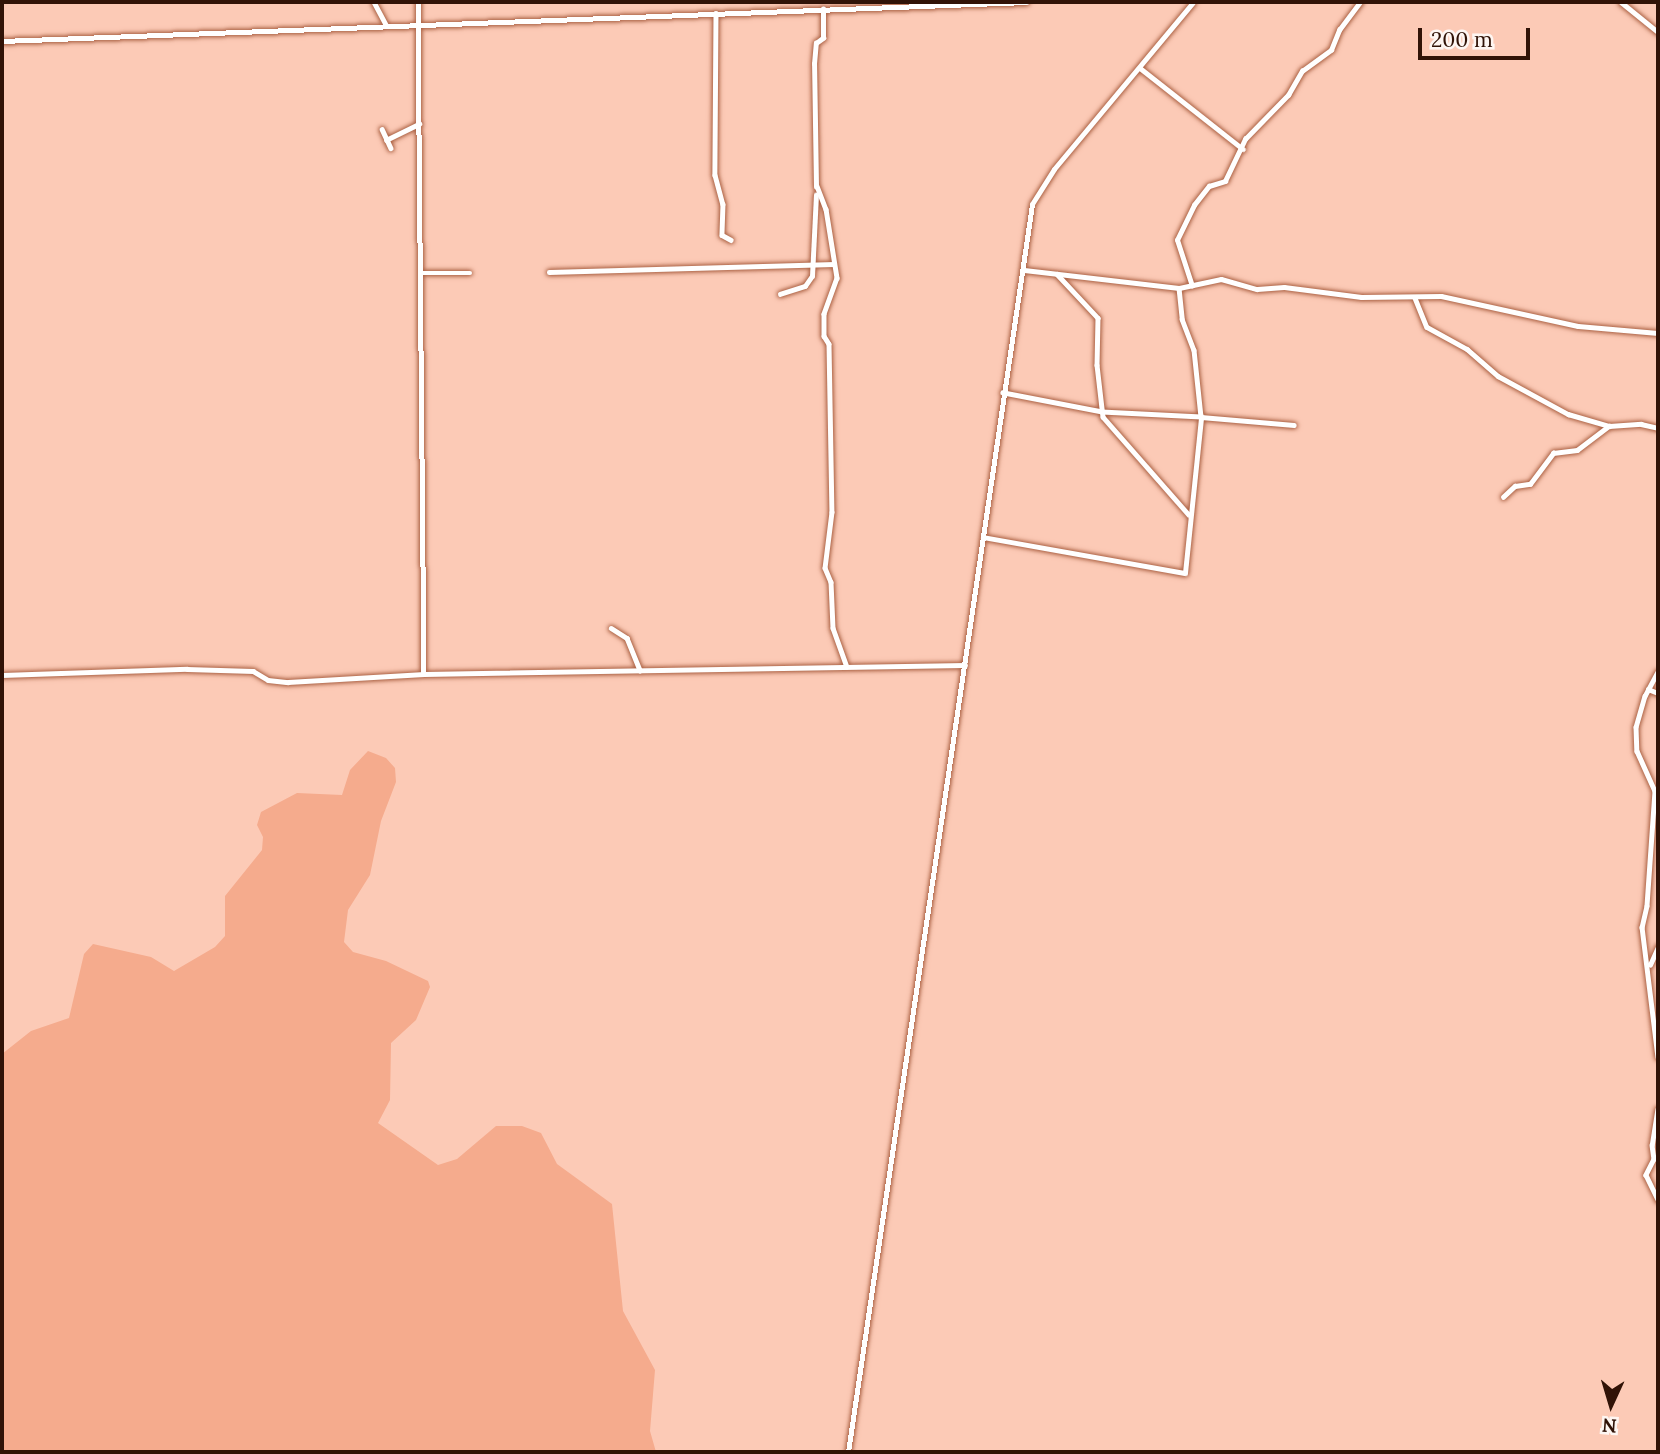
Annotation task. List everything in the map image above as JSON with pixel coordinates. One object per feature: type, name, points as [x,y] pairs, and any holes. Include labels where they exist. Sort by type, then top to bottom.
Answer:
[{"type":"street","points":[[374,2],[387,26]]},
{"type":"street","points":[[418,2],[424,674]]},
{"type":"street","points":[[773,2],[773,10]]},
{"type":"street","points":[[2,41],[938,3],[1026,2]]},
{"type":"street","points":[[848,1452],[966,665],[1030,214],[1040,187],[1193,2]]},
{"type":"street","points":[[1192,286],[1178,233],[1209,186],[1225,181],[1245,139],[1288,95],[1302,71],[1331,50],[1360,2]]},
{"type":"street","points":[[1621,2],[1658,32]]},
{"type":"street","points":[[780,293],[805,286],[815,266],[817,186],[814,64],[816,43],[823,38],[823,9]]},
{"type":"street","points":[[716,13],[715,175],[723,204],[722,235],[731,240]]},
{"type":"street","points":[[1140,68],[1242,149]]},
{"type":"street","points":[[386,140],[419,124]]},
{"type":"street","points":[[382,129],[391,148]]},
{"type":"street","points":[[817,186],[826,209],[836,278],[824,314],[824,336],[829,345],[832,512],[825,568],[831,582],[833,628],[847,667]]},
{"type":"street","points":[[549,272],[834,264]]},
{"type":"street","points":[[1024,270],[1179,288],[1221,279],[1257,289],[1416,298],[1441,296],[1578,326],[1658,333]]},
{"type":"street","points":[[420,273],[470,273]]},
{"type":"street","points":[[1056,273],[1098,318],[1102,412],[1155,472],[1173,501],[1190,515]]},
{"type":"street","points":[[983,537],[1185,573],[1201,417],[1194,350],[1182,319],[1179,288]]},
{"type":"street","points":[[1416,298],[1427,327],[1467,349],[1498,376],[1567,414],[1609,426],[1641,424],[1658,428]]},
{"type":"street","points":[[1003,393],[1102,412],[1294,425]]},
{"type":"street","points":[[1503,496],[1515,486],[1530,484],[1553,453],[1577,450],[1609,426]]},
{"type":"street","points":[[611,628],[626,638],[640,671]]},
{"type":"street","points":[[2,675],[187,669],[253,671],[268,680],[288,682],[424,674],[966,665]]},
{"type":"street","points":[[1649,965],[1642,927],[1647,905],[1647,861],[1655,791],[1637,751],[1636,727],[1648,689],[1658,672]]},
{"type":"street","points":[[1648,689],[1658,693]]},
{"type":"street","points":[[1658,947],[1649,965],[1646,979],[1658,1057]]},
{"type":"street","points":[[1658,1109],[1654,1159],[1646,1175],[1658,1200]]},
{"type":"shaded area","points":[[368,751],[386,758],[395,768],[396,782],[381,821],[370,875],[348,910],[344,942],[353,952],[386,961],[428,981],[430,987],[416,1020],[391,1043],[390,1100],[378,1123],[438,1165],[457,1159],[496,1126],[522,1126],[541,1133],[557,1164],[612,1204],[623,1311],[655,1370],[650,1431],[656,1452],[2,1452],[2,1054],[31,1031],[69,1018],[84,954],[93,944],[151,957],[174,971],[215,947],[225,936],[225,896],[262,850],[263,837],[257,825],[261,812],[297,793],[342,795],[350,770]]}]
